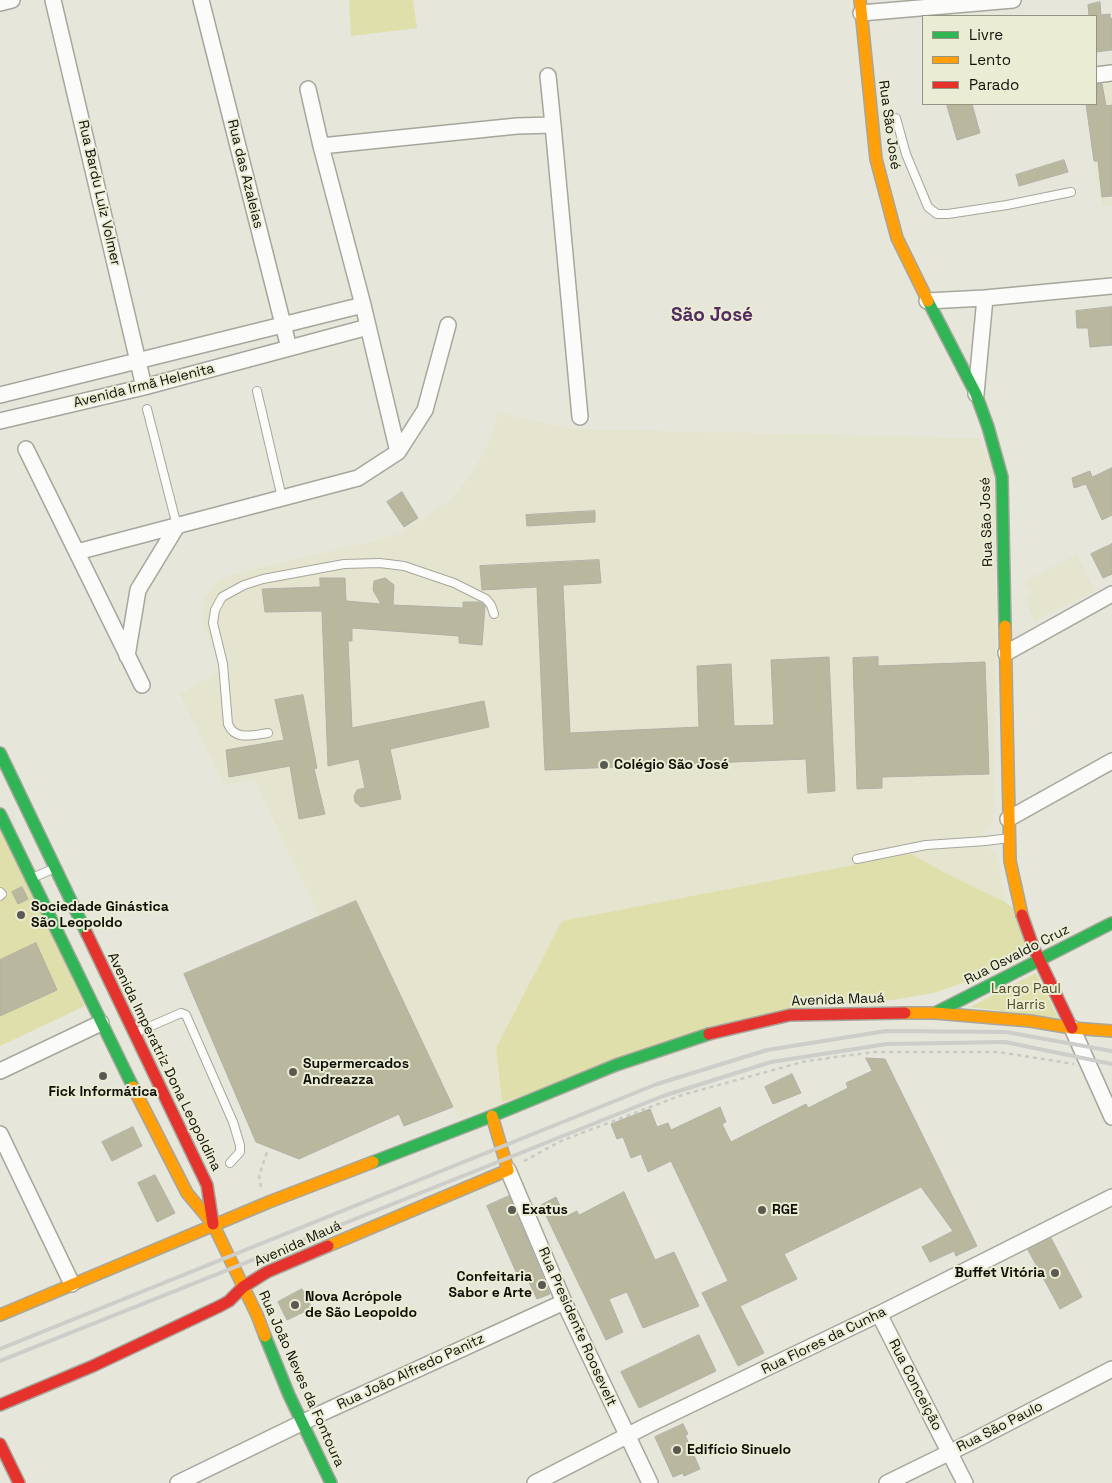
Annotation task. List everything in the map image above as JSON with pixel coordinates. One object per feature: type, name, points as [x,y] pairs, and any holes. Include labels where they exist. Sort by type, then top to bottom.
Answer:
[{"type":"main road","name":"Rua São José","points":[[860,6],[876,159],[897,238],[927,301],[976,394],[988,427],[1002,477],[1010,861],[1015,891],[1025,923],[1040,961],[1072,1028]]},
{"type":"main road","name":"Avenida Imperatriz Dona Leopoldina","points":[[0,753],[4,773],[55,868],[207,1184],[213,1224]]},
{"type":"main road","name":"Avenida Imperatriz Dona Leopoldina","points":[[0,814],[100,1023],[187,1193],[213,1224],[243,1287]]},
{"type":"main road","name":"Rua Osvaldo Cruz","points":[[935,1013],[1112,923]]},
{"type":"main road","name":"Avenida Mauá","points":[[0,1315],[213,1224],[492,1116],[616,1065],[716,1032],[790,1015],[935,1013],[1030,1021],[1072,1028],[1112,1031]]},
{"type":"main road","points":[[492,1116],[508,1170]]},
{"type":"main road","name":"Avenida Mauá","points":[[0,1405],[93,1366],[220,1306],[229,1301],[243,1287],[267,1272],[508,1170]]},
{"type":"main road","name":"Rua João Neves da Fontoura","points":[[243,1287],[331,1483]]},
{"type":"main road","points":[[0,1444],[19,1483]]},
{"type":"street","points":[[0,3],[12,0]]},
{"type":"street","name":"Rua Bardu Luiz Volmer","points":[[54,0],[144,387]]},
{"type":"street","name":"Rua das Azaleias","points":[[201,0],[288,348]]},
{"type":"street","points":[[860,6],[1011,0]]},
{"type":"street","points":[[1097,75],[1112,73]]},
{"type":"street","points":[[548,76],[580,417]]},
{"type":"street","points":[[308,89],[398,452]]},
{"type":"street","points":[[321,146],[518,126],[554,125]]},
{"type":"street","points":[[927,301],[985,298],[1112,286]]},
{"type":"street","points":[[976,394],[985,298]]},
{"type":"street","name":"Avenida Irmã Helenita","points":[[0,395],[363,305]]},
{"type":"street","points":[[312,318],[318,340]]},
{"type":"street","points":[[77,552],[358,478],[398,452],[425,410],[448,325]]},
{"type":"street","name":"Avenida Irmã Helenita","points":[[0,420],[144,387],[368,327]]},
{"type":"street","points":[[26,450],[142,684]]},
{"type":"street","points":[[128,656],[138,590],[177,526]]},
{"type":"street","points":[[1006,653],[1112,594]]},
{"type":"street","points":[[1008,819],[1112,761]]},
{"type":"street","points":[[0,1071],[100,1023]]},
{"type":"street","points":[[1072,1028],[1112,1118]]},
{"type":"street","points":[[0,1134],[72,1284]]},
{"type":"street","name":"Rua Presidente Roosevelt","points":[[508,1170],[564,1302],[650,1483]]},
{"type":"street","name":"Rua Flores da Cunha","points":[[535,1483],[627,1435],[879,1314],[1112,1197]]},
{"type":"street","name":"Rua João Alfredo Panitz","points":[[178,1483],[302,1422],[564,1302]]},
{"type":"street","name":"Rua Conceição","points":[[879,1314],[965,1483]]},
{"type":"street","name":"Rua São Paulo","points":[[887,1483],[1112,1370]]},
{"type":"lane","points":[[896,118],[906,154],[928,208],[937,214],[997,206],[1071,192]]},
{"type":"lane","points":[[257,391],[282,498]]},
{"type":"lane","points":[[147,409],[177,526]]},
{"type":"lane","points":[[268,733],[236,735],[228,724],[223,664],[213,623],[218,604],[222,597],[231,591],[272,577],[344,564],[380,562],[404,566],[454,583],[486,599],[491,605],[494,614]]},
{"type":"lane","points":[[857,859],[926,844],[1009,838]]},
{"type":"lane","points":[[30,879],[55,868]]},
{"type":"lane","points":[[0,892],[2,894],[0,896]]},
{"type":"lane","points":[[134,1034],[181,1013],[186,1015],[229,1113],[240,1145],[240,1152],[230,1163]]},
{"type":"path","points":[[508,1170],[561,1142],[682,1095],[806,1061],[874,1052],[999,1052],[1089,1067]]},
{"type":"path","points":[[267,1152],[259,1176],[261,1189],[269,1202]]},
{"type":"shaded area","points":[[1112,71],[1112,205],[1102,206],[1086,105],[1097,105],[1097,72]]},
{"type":"shaded area","name":"Colégio São José","points":[[498,413],[572,429],[979,438],[994,470],[996,613],[993,823],[985,832],[987,847],[998,855],[1005,902],[1020,913],[978,978],[933,993],[893,1000],[838,1003],[793,1009],[457,1119],[356,901],[319,916],[254,779],[224,785],[180,694],[223,669],[202,623],[204,599],[217,582],[223,578],[245,571],[379,540],[395,535],[411,526],[451,499],[470,476],[492,434]]},
{"type":"shaded area","points":[[1077,554],[1095,591],[1035,621],[1026,603],[1028,601],[1026,596],[1032,593],[1025,581]]},
{"type":"green space","points":[[349,0],[413,0],[417,28],[351,36]]},
{"type":"green space","name":"Sociedade Ginástica São Leopoldo","points":[[0,824],[85,1006],[0,1046]]},
{"type":"green space","points":[[911,854],[1005,902],[1020,913],[1028,949],[978,978],[933,993],[893,1000],[838,1003],[793,1009],[502,1102],[496,1048],[562,921]]},
{"type":"green space","name":"Largo Paul Harris","points":[[1036,973],[1058,1018],[970,1007]]},
{"type":"building","points":[[1100,2],[1101,15],[1110,14],[1110,19],[1112,18],[1112,50],[1097,52],[1097,15],[1089,15],[1088,5]]},
{"type":"building","points":[[1097,84],[1102,84],[1106,106],[1112,105],[1112,196],[1102,197],[1098,161],[1094,161],[1086,105],[1097,105]]},
{"type":"building","points":[[972,105],[980,133],[957,140],[947,106]]},
{"type":"building","points":[[1064,160],[1068,172],[1019,186],[1016,175]]},
{"type":"building","points":[[1112,307],[1112,345],[1090,347],[1088,328],[1077,328],[1076,311]]},
{"type":"building","points":[[1112,468],[1112,515],[1102,520],[1086,484],[1074,488],[1072,478],[1090,471],[1092,477]]},
{"type":"building","points":[[402,492],[418,518],[404,527],[387,502]]},
{"type":"building","points":[[595,511],[595,522],[527,526],[526,515]]},
{"type":"building","points":[[1112,544],[1112,574],[1103,578],[1091,554]]},
{"type":"building","points":[[599,560],[601,583],[563,585],[570,733],[699,727],[697,666],[731,664],[734,726],[774,725],[771,660],[829,657],[835,791],[808,793],[806,759],[545,770],[537,587],[482,590],[480,566]]},
{"type":"building","points":[[320,578],[345,578],[346,601],[381,604],[373,590],[374,581],[385,578],[394,585],[393,605],[463,608],[463,602],[480,602],[485,606],[482,645],[459,643],[459,636],[352,628],[352,641],[348,641],[352,728],[484,701],[489,727],[390,749],[401,799],[361,807],[355,802],[354,796],[357,790],[365,788],[359,759],[328,766],[322,611],[265,612],[262,589],[320,587]]},
{"type":"building","points":[[878,657],[878,666],[985,662],[989,774],[882,777],[882,788],[857,789],[853,658]]},
{"type":"building","points":[[303,695],[317,768],[314,769],[325,814],[299,819],[290,766],[229,777],[226,750],[284,740],[275,700]]},
{"type":"building","points":[[22,887],[28,899],[18,904],[12,892]]},
{"type":"building","points":[[356,901],[453,1107],[404,1126],[399,1114],[299,1159],[256,1142],[184,974]]},
{"type":"building","points":[[36,943],[57,990],[0,1016],[0,960]]},
{"type":"building","points":[[866,1058],[885,1059],[977,1246],[956,1256],[954,1251],[930,1262],[922,1247],[953,1231],[921,1187],[784,1254],[797,1279],[740,1306],[764,1353],[738,1366],[702,1293],[728,1281],[671,1161],[648,1172],[641,1154],[631,1158],[623,1137],[617,1139],[611,1124],[650,1109],[657,1127],[668,1123],[671,1130],[720,1107],[726,1122],[722,1124],[731,1142],[806,1104],[808,1108],[848,1088],[846,1083],[872,1071]]},
{"type":"building","points":[[792,1074],[801,1093],[773,1104],[765,1087]]},
{"type":"building","points":[[133,1127],[142,1146],[112,1161],[102,1142]]},
{"type":"building","points":[[155,1175],[175,1213],[157,1222],[138,1183]]},
{"type":"building","points":[[624,1192],[655,1260],[674,1252],[699,1306],[643,1328],[627,1292],[609,1299],[623,1332],[606,1340],[541,1205],[556,1197],[565,1217],[577,1211],[579,1215]]},
{"type":"building","points":[[509,1196],[550,1294],[537,1299],[527,1278],[520,1281],[487,1206]]},
{"type":"building","name":"Buffet Vitória","points":[[1051,1238],[1082,1297],[1060,1309],[1028,1250]]},
{"type":"building","name":"Nova Acrópole de São Leopoldo","points":[[302,1289],[312,1308],[287,1320],[278,1302]]},
{"type":"building","points":[[699,1335],[716,1371],[639,1408],[621,1372]]},
{"type":"building","name":"Edifício Sinuelo","points":[[683,1424],[688,1434],[685,1435],[700,1469],[684,1476],[683,1473],[673,1477],[655,1437]]},
{"type":"railway","points":[[0,1349],[657,1084],[767,1050],[886,1031],[1006,1032],[1112,1051]]},
{"type":"railway","points":[[0,1361],[663,1096],[771,1062],[887,1044],[1005,1042],[1112,1064]]},
{"type":"traffic: fast","points":[[928,301],[976,394],[988,427],[1002,477],[1005,626]]},
{"type":"traffic: fast","points":[[0,753],[87,934]]},
{"type":"traffic: fast","points":[[0,814],[133,1087]]},
{"type":"traffic: fast","points":[[935,1013],[1112,923]]},
{"type":"traffic: fast","points":[[373,1162],[616,1065],[709,1034]]},
{"type":"traffic: fast","points":[[265,1336],[289,1395],[331,1483]]},
{"type":"traffic: slow","points":[[860,0],[876,159],[897,238],[928,301]]},
{"type":"traffic: slow","points":[[1005,626],[1010,861],[1022,915]]},
{"type":"traffic: slow","points":[[905,1013],[935,1013],[1030,1021],[1072,1028],[1112,1031]]},
{"type":"traffic: slow","points":[[133,1087],[187,1193],[213,1224],[257,1315],[265,1336]]},
{"type":"traffic: slow","points":[[328,1246],[508,1170],[492,1116]]},
{"type":"traffic: slow","points":[[0,1315],[269,1202],[373,1162]]},
{"type":"traffic: jam","points":[[1022,915],[1034,949],[1072,1028]]},
{"type":"traffic: jam","points":[[87,934],[207,1185],[213,1224]]},
{"type":"traffic: jam","points":[[709,1034],[790,1015],[905,1013]]},
{"type":"traffic: jam","points":[[0,1405],[93,1366],[220,1306],[229,1301],[243,1287],[267,1272],[328,1246]]},
{"type":"traffic: jam","points":[[0,1444],[19,1483]]},
{"type":"place","name":"Colégio São José","points":[[604,765]]},
{"type":"place","name":"Sociedade Ginástica São Leopoldo","points":[[21,915]]},
{"type":"place","name":"Supermercados Andreazza","points":[[293,1072]]},
{"type":"place","name":"Fick Informática","points":[[103,1076]]},
{"type":"place","name":"Exatus","points":[[512,1210]]},
{"type":"place","name":"RGE","points":[[762,1210]]},
{"type":"place","name":"Buffet Vitória","points":[[1055,1273]]},
{"type":"place","name":"Confeitaria Sabor e Arte","points":[[542,1285]]},
{"type":"place","name":"Nova Acrópole de São Leopoldo","points":[[295,1305]]},
{"type":"place","name":"Edifício Sinuelo","points":[[677,1450]]},
{"type":"district","name":"São José","points":[[712,316]]}]
